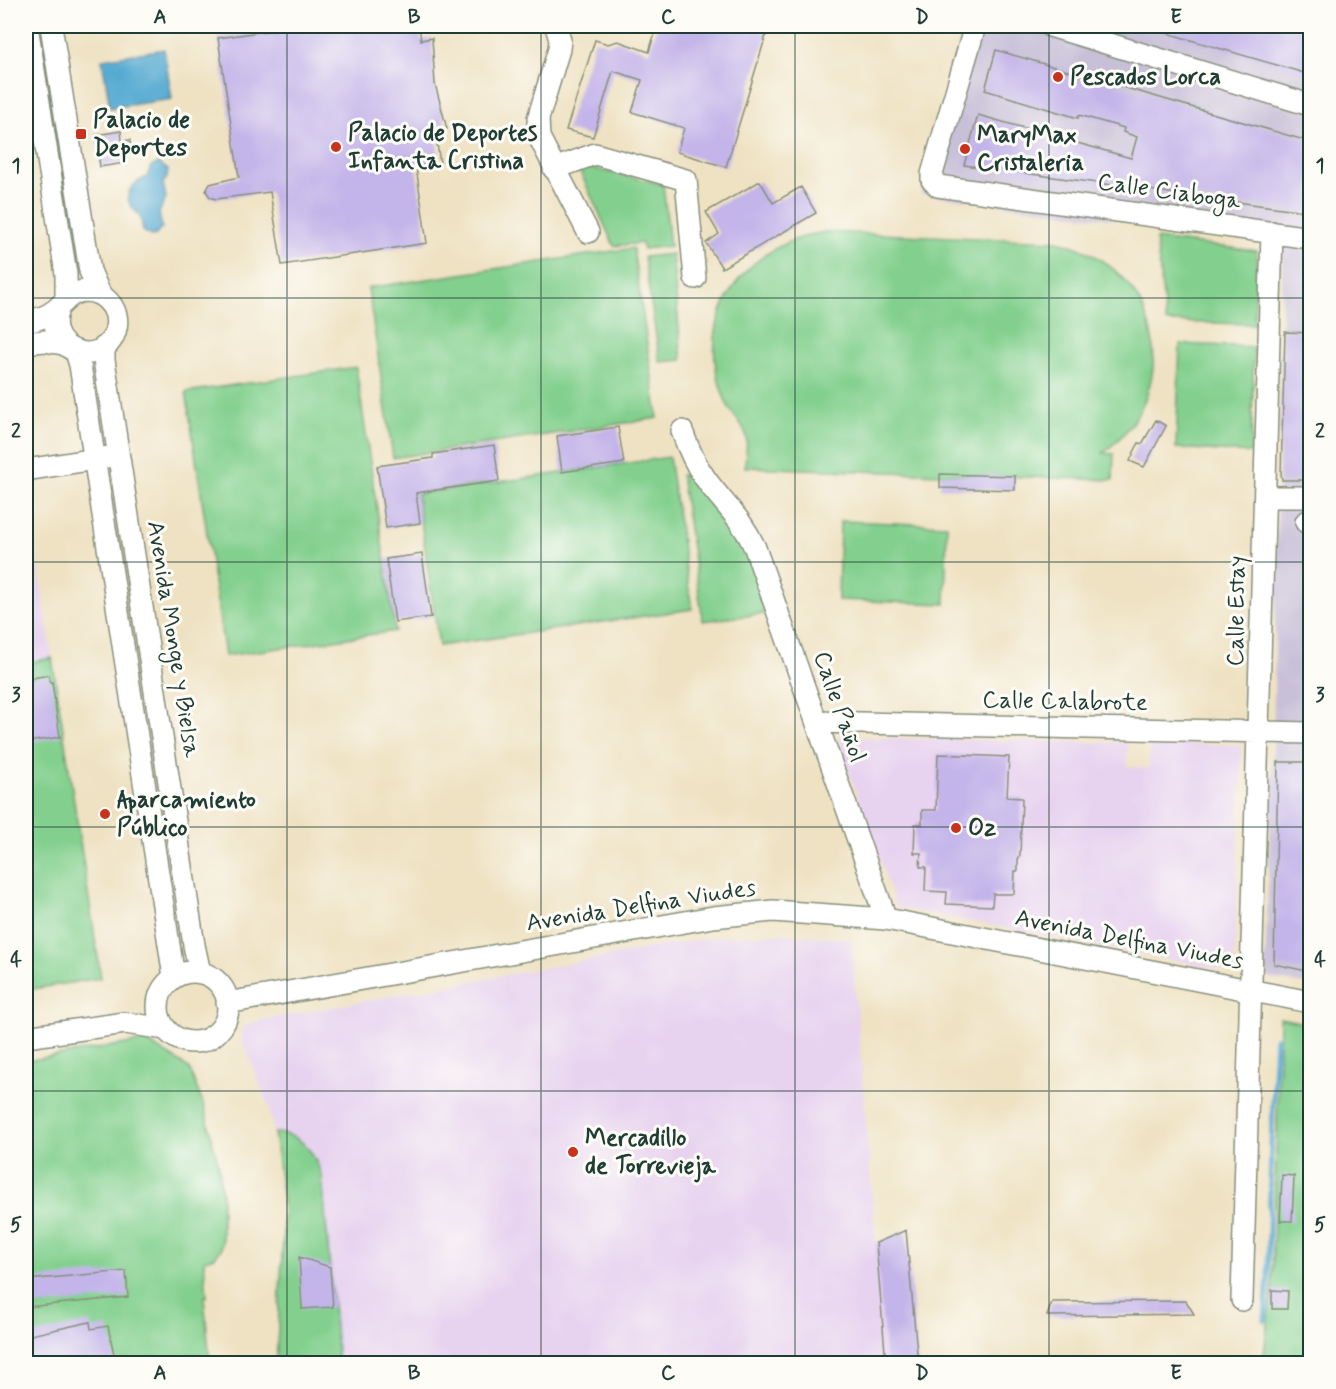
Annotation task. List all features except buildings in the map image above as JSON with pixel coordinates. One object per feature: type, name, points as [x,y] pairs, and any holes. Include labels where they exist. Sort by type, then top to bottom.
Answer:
[{"type":"street","points":[[27,26],[66,274],[62,303],[55,323],[56,331],[70,348]]},
{"type":"street","points":[[26,343],[44,341],[90,353],[104,347],[113,337],[117,323],[111,303],[100,294],[90,271],[51,26]]},
{"type":"street","points":[[556,26],[560,40],[559,49],[538,119],[539,137],[588,232]]},
{"type":"street","name":"Calle Ciaboga","points":[[975,26],[932,174],[935,185],[1311,238]]},
{"type":"street","points":[[1050,26],[1311,105]]},
{"type":"street","points":[[554,169],[595,154],[686,180],[695,278]]},
{"type":"street","name":"Calle Estay","points":[[1242,1300],[1272,232]]},
{"type":"street","points":[[26,321],[40,318],[82,291],[100,294]]},
{"type":"street","name":"Avenida Monge y Bielsa","points":[[104,347],[104,360],[200,973]]},
{"type":"street","name":"Avenida Monge y Bielsa","points":[[70,348],[80,365],[174,977]]},
{"type":"street","name":"Calle Pañol","points":[[682,431],[705,478],[743,509],[886,920]]},
{"type":"street","points":[[26,470],[119,455]]},
{"type":"street","points":[[1265,497],[1311,497]]},
{"type":"street","name":"Calle Calabrote","points":[[818,722],[1311,733]]},
{"type":"street","name":"Avenida Delfina Viudes","points":[[227,1003],[748,912],[796,912],[886,920],[1311,1002]]},
{"type":"street","points":[[191,972],[200,973],[207,975],[223,989],[227,1003],[223,1023],[217,1032],[208,1038],[189,1042],[172,1035],[166,1029],[159,1017],[158,1003],[164,988],[174,977],[191,972]]},
{"type":"street","points":[[125,1023],[158,1003]]},
{"type":"street","points":[[26,1038],[125,1023],[166,1029]]},
{"type":"shaded area","points":[[964,26],[1310,26],[1310,985],[1270,979],[1265,972],[1273,746],[1283,242],[921,194]]},
{"type":"shaded area","points":[[26,489],[52,658],[26,662]]},
{"type":"shaded area","points":[[837,737],[1128,743],[1127,767],[1149,768],[1150,743],[1242,745],[1234,972],[896,907]]},
{"type":"shaded area","name":"Mercadillo de Torrevieja","points":[[779,934],[851,939],[876,1243],[906,1230],[918,1363],[276,1363],[283,1201],[268,1105],[242,1040],[241,1034],[246,1025],[262,1020],[663,946],[717,937]]},
{"type":"green space","points":[[577,165],[663,184],[670,246],[643,249],[642,243],[614,246]]},
{"type":"green space","points":[[825,232],[1057,241],[1092,255],[1120,276],[1140,302],[1151,332],[1153,364],[1146,396],[1130,426],[1103,453],[1114,454],[1113,480],[745,467],[746,435],[724,397],[718,378],[714,351],[717,325],[725,302],[738,281],[755,263],[775,249],[799,238]]},
{"type":"green space","points":[[1156,239],[1257,251],[1254,324],[1166,322]]},
{"type":"green space","points":[[633,248],[658,418],[393,458],[368,288]]},
{"type":"green space","points":[[672,254],[682,360],[660,362],[644,257]]},
{"type":"green space","points":[[1180,344],[1254,347],[1251,453],[1176,448]]},
{"type":"green space","points":[[356,367],[395,631],[225,656],[186,392]]},
{"type":"green space","points":[[669,457],[692,609],[439,646],[417,494]]},
{"type":"green space","points":[[691,473],[710,501],[739,533],[770,613],[703,621],[681,475]]},
{"type":"green space","points":[[840,521],[947,525],[945,604],[838,600]]},
{"type":"green space","points":[[52,658],[101,978],[26,990],[26,679],[33,677],[30,662]]},
{"type":"green space","points":[[1280,1018],[1310,1024],[1310,1355],[1263,1361],[1272,1290]]},
{"type":"green space","points":[[137,1042],[149,1043],[189,1068],[205,1109],[219,1168],[222,1196],[221,1249],[215,1257],[204,1260],[207,1297],[204,1297],[210,1363],[26,1363],[26,1061]]},
{"type":"green space","points":[[274,1133],[292,1136],[306,1146],[315,1159],[322,1176],[338,1363],[276,1363],[283,1201]]},
{"type":"water","points":[[164,49],[172,99],[110,108],[102,59]]},
{"type":"water","points":[[159,163],[168,170],[167,178],[163,183],[166,198],[159,213],[162,227],[156,235],[151,236],[143,231],[141,219],[131,206],[128,196],[135,184],[147,177],[151,166]]},
{"type":"waterway","points":[[1265,1320],[1276,1038]]},
{"type":"place","name":"Pescados Lorca","points":[[1058,77]]},
{"type":"place","name":"Palacio de Deportes","points":[[81,134]]},
{"type":"place","name":"Palacio de Deportes Infanta Cristina","points":[[336,147]]},
{"type":"place","name":"MaryMax Cristaleria","points":[[965,149]]},
{"type":"place","name":"Aparcamiento Público","points":[[105,814]]},
{"type":"place","name":"Oz","points":[[956,828]]},
{"type":"place","name":"Mercadillo de Torrevieja","points":[[573,1152]]}]
